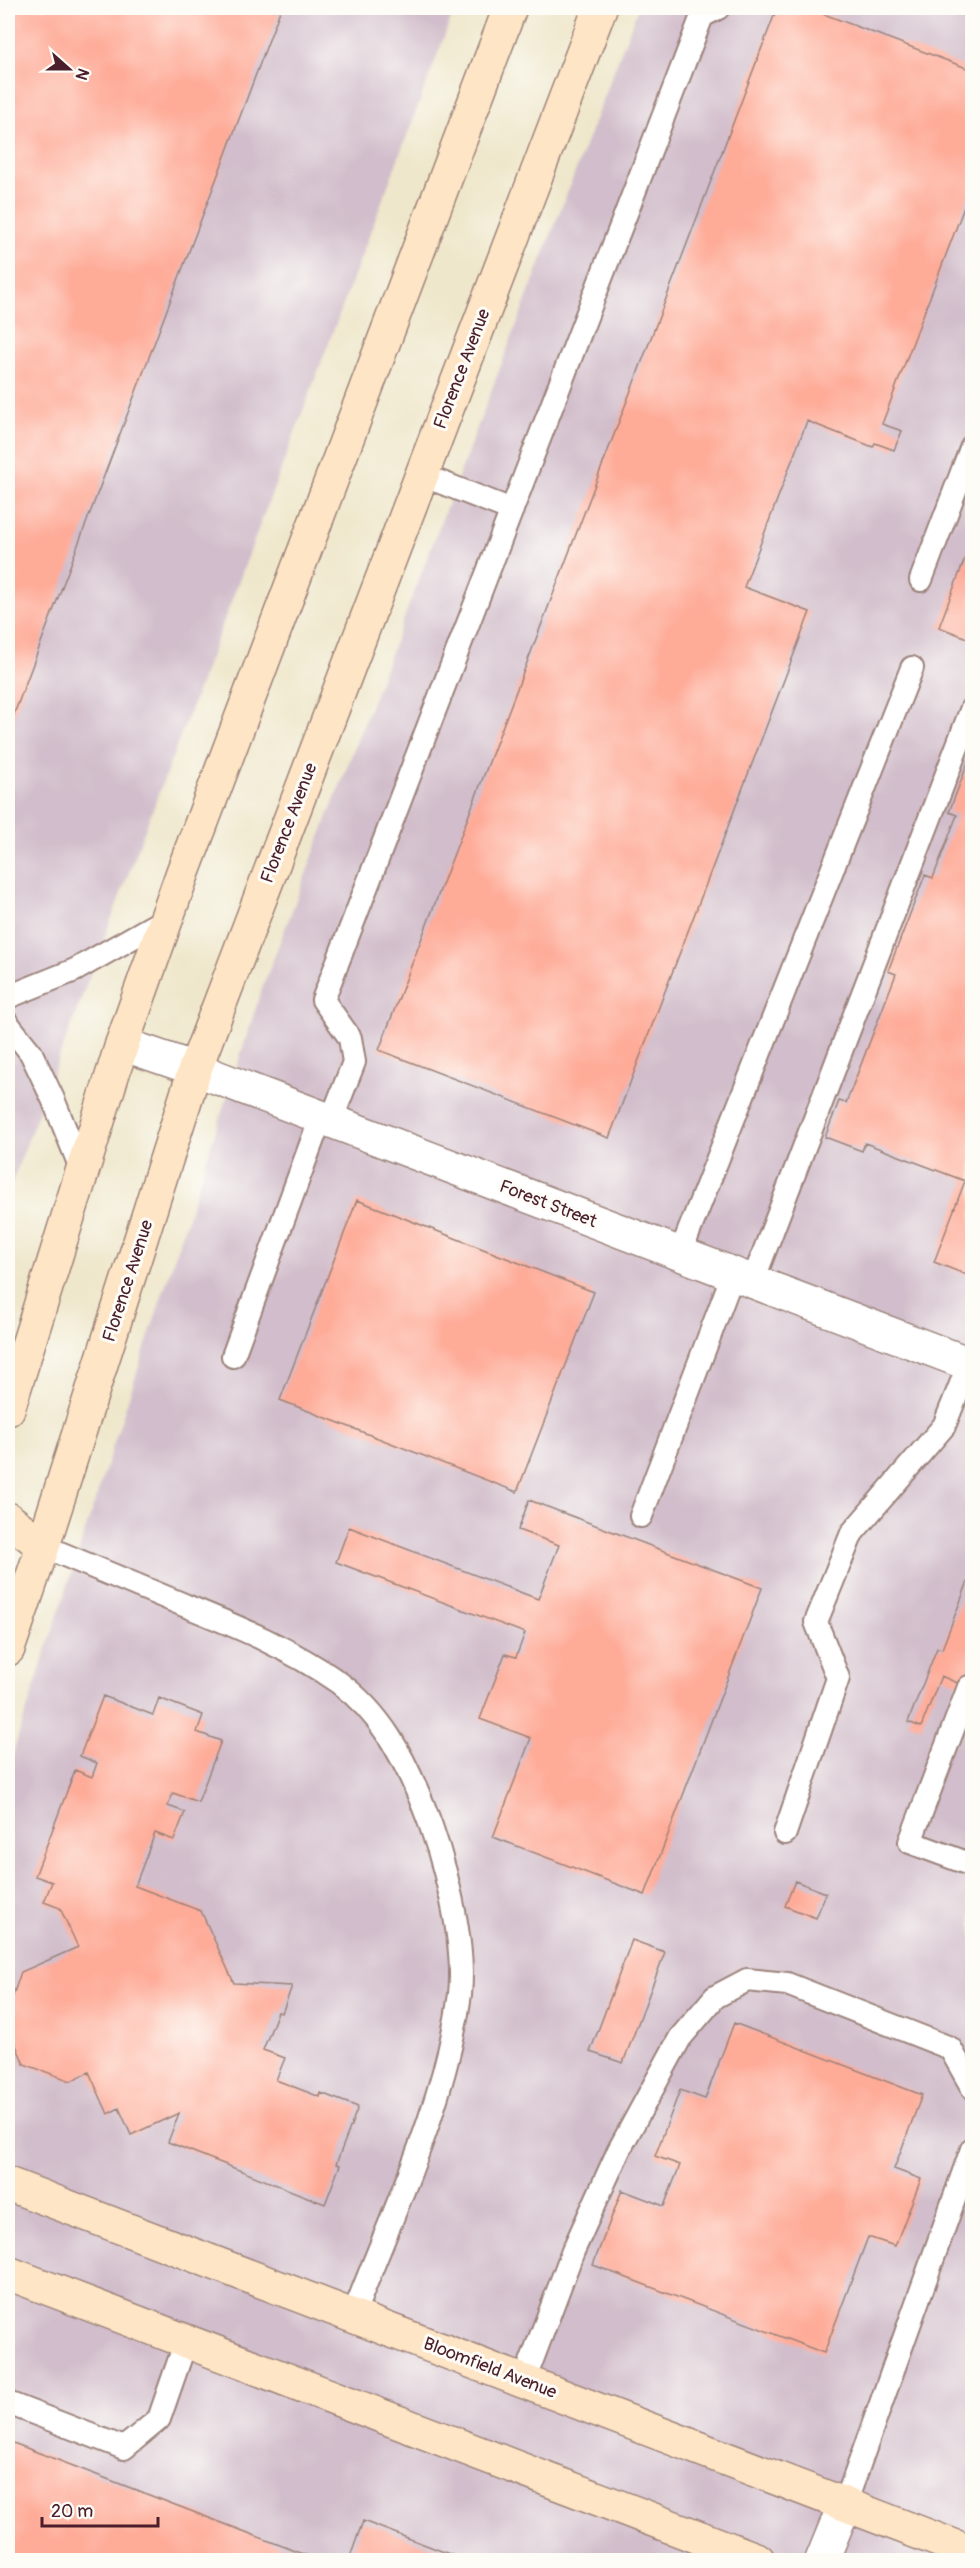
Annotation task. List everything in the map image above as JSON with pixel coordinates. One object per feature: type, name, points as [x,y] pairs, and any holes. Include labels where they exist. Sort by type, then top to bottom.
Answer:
[{"type":"main road","points":[[8,1409],[122,1044],[167,918],[510,8]]},
{"type":"main road","name":"Florence Avenue","points":[[8,1649],[195,1069],[600,8]]},
{"type":"main road","points":[[8,1519],[43,1546]]},
{"type":"main road","name":"Bloomfield Avenue","points":[[8,2184],[972,2553]]},
{"type":"main road","points":[[8,2273],[758,2560]]},
{"type":"street","name":"Forest Street","points":[[122,1044],[195,1069],[971,1365]]},
{"type":"street","points":[[822,2560],[845,2504]]},
{"type":"lane","points":[[233,1356],[326,1119],[354,1062],[350,1038],[323,1000],[702,16],[718,8]]},
{"type":"lane","points":[[921,580],[972,446]]},
{"type":"lane","points":[[422,475],[512,510]]},
{"type":"lane","points":[[680,1254],[912,668]]},
{"type":"lane","points":[[641,1516],[743,1278],[972,708]]},
{"type":"lane","points":[[8,997],[75,970],[167,918]]},
{"type":"lane","points":[[8,1024],[31,1053],[82,1171]]},
{"type":"lane","points":[[785,1833],[838,1678],[816,1622],[852,1533],[944,1426],[971,1365]]},
{"type":"lane","points":[[43,1546],[291,1651],[339,1684],[375,1714],[412,1777],[434,1832],[448,1887],[458,1945],[460,1992],[437,2097],[353,2316]]},
{"type":"lane","points":[[969,1687],[910,1842],[972,1865]]},
{"type":"lane","points":[[524,2381],[573,2251],[619,2150],[680,2038],[715,1997],[747,1980],[787,1984],[950,2049],[972,2087]]},
{"type":"lane","points":[[845,2504],[972,2149]]},
{"type":"lane","points":[[8,2403],[124,2448],[159,2419],[186,2342]]},
{"type":"shaded area","points":[[8,8],[455,8],[8,1193]]},
{"type":"shaded area","points":[[638,8],[972,8],[972,2560],[8,2560],[8,1768],[263,986]]},
{"type":"building","points":[[8,8],[281,8],[8,730]]},
{"type":"building","points":[[777,8],[808,8],[972,70],[972,186],[882,424],[902,431],[894,450],[875,443],[873,447],[807,421],[744,587],[810,612],[609,1138],[379,1050]]},
{"type":"building","points":[[972,540],[972,640],[939,627]]},
{"type":"building","points":[[972,752],[972,1277],[934,1262],[965,1181],[865,1143],[862,1151],[825,1137],[839,1101],[846,1103],[896,974],[888,971],[925,875],[933,878],[957,815],[949,812]]},
{"type":"building","points":[[357,1200],[594,1292],[517,1492],[280,1400]]},
{"type":"building","points":[[529,1500],[762,1588],[645,1895],[493,1837],[531,1738],[480,1719],[505,1654],[516,1657],[525,1633],[336,1562],[349,1527],[538,1599],[559,1545],[518,1530]]},
{"type":"building","points":[[972,1571],[972,1689],[941,1676],[921,1727],[908,1722],[937,1648],[942,1649]]},
{"type":"building","points":[[103,1696],[153,1715],[159,1698],[203,1715],[197,1732],[221,1741],[198,1802],[173,1793],[168,1806],[185,1812],[174,1840],[155,1833],[135,1886],[201,1911],[234,1983],[292,1986],[282,2013],[278,2012],[263,2050],[285,2058],[276,2080],[320,2097],[321,2093],[358,2107],[336,2164],[340,2165],[325,2204],[168,2142],[179,2113],[131,2135],[119,2108],[108,2114],[89,2072],[71,2081],[24,2064],[8,2027],[8,2010],[21,1972],[78,1947],[60,1908],[44,1902],[52,1882],[35,1876],[75,1770],[92,1777],[97,1763],[80,1756]]},
{"type":"building","points":[[795,1881],[826,1893],[816,1918],[785,1906]]},
{"type":"building","points":[[632,1940],[665,1952],[623,2063],[590,2052]]},
{"type":"building","points":[[734,2023],[922,2095],[894,2169],[921,2179],[895,2246],[868,2237],[824,2353],[593,2265],[622,2190],[664,2206],[680,2165],[655,2156],[680,2090],[705,2099]]},
{"type":"building","points":[[8,2441],[319,2560],[8,2560]]},
{"type":"building","points":[[363,2521],[465,2560],[349,2560]]}]
